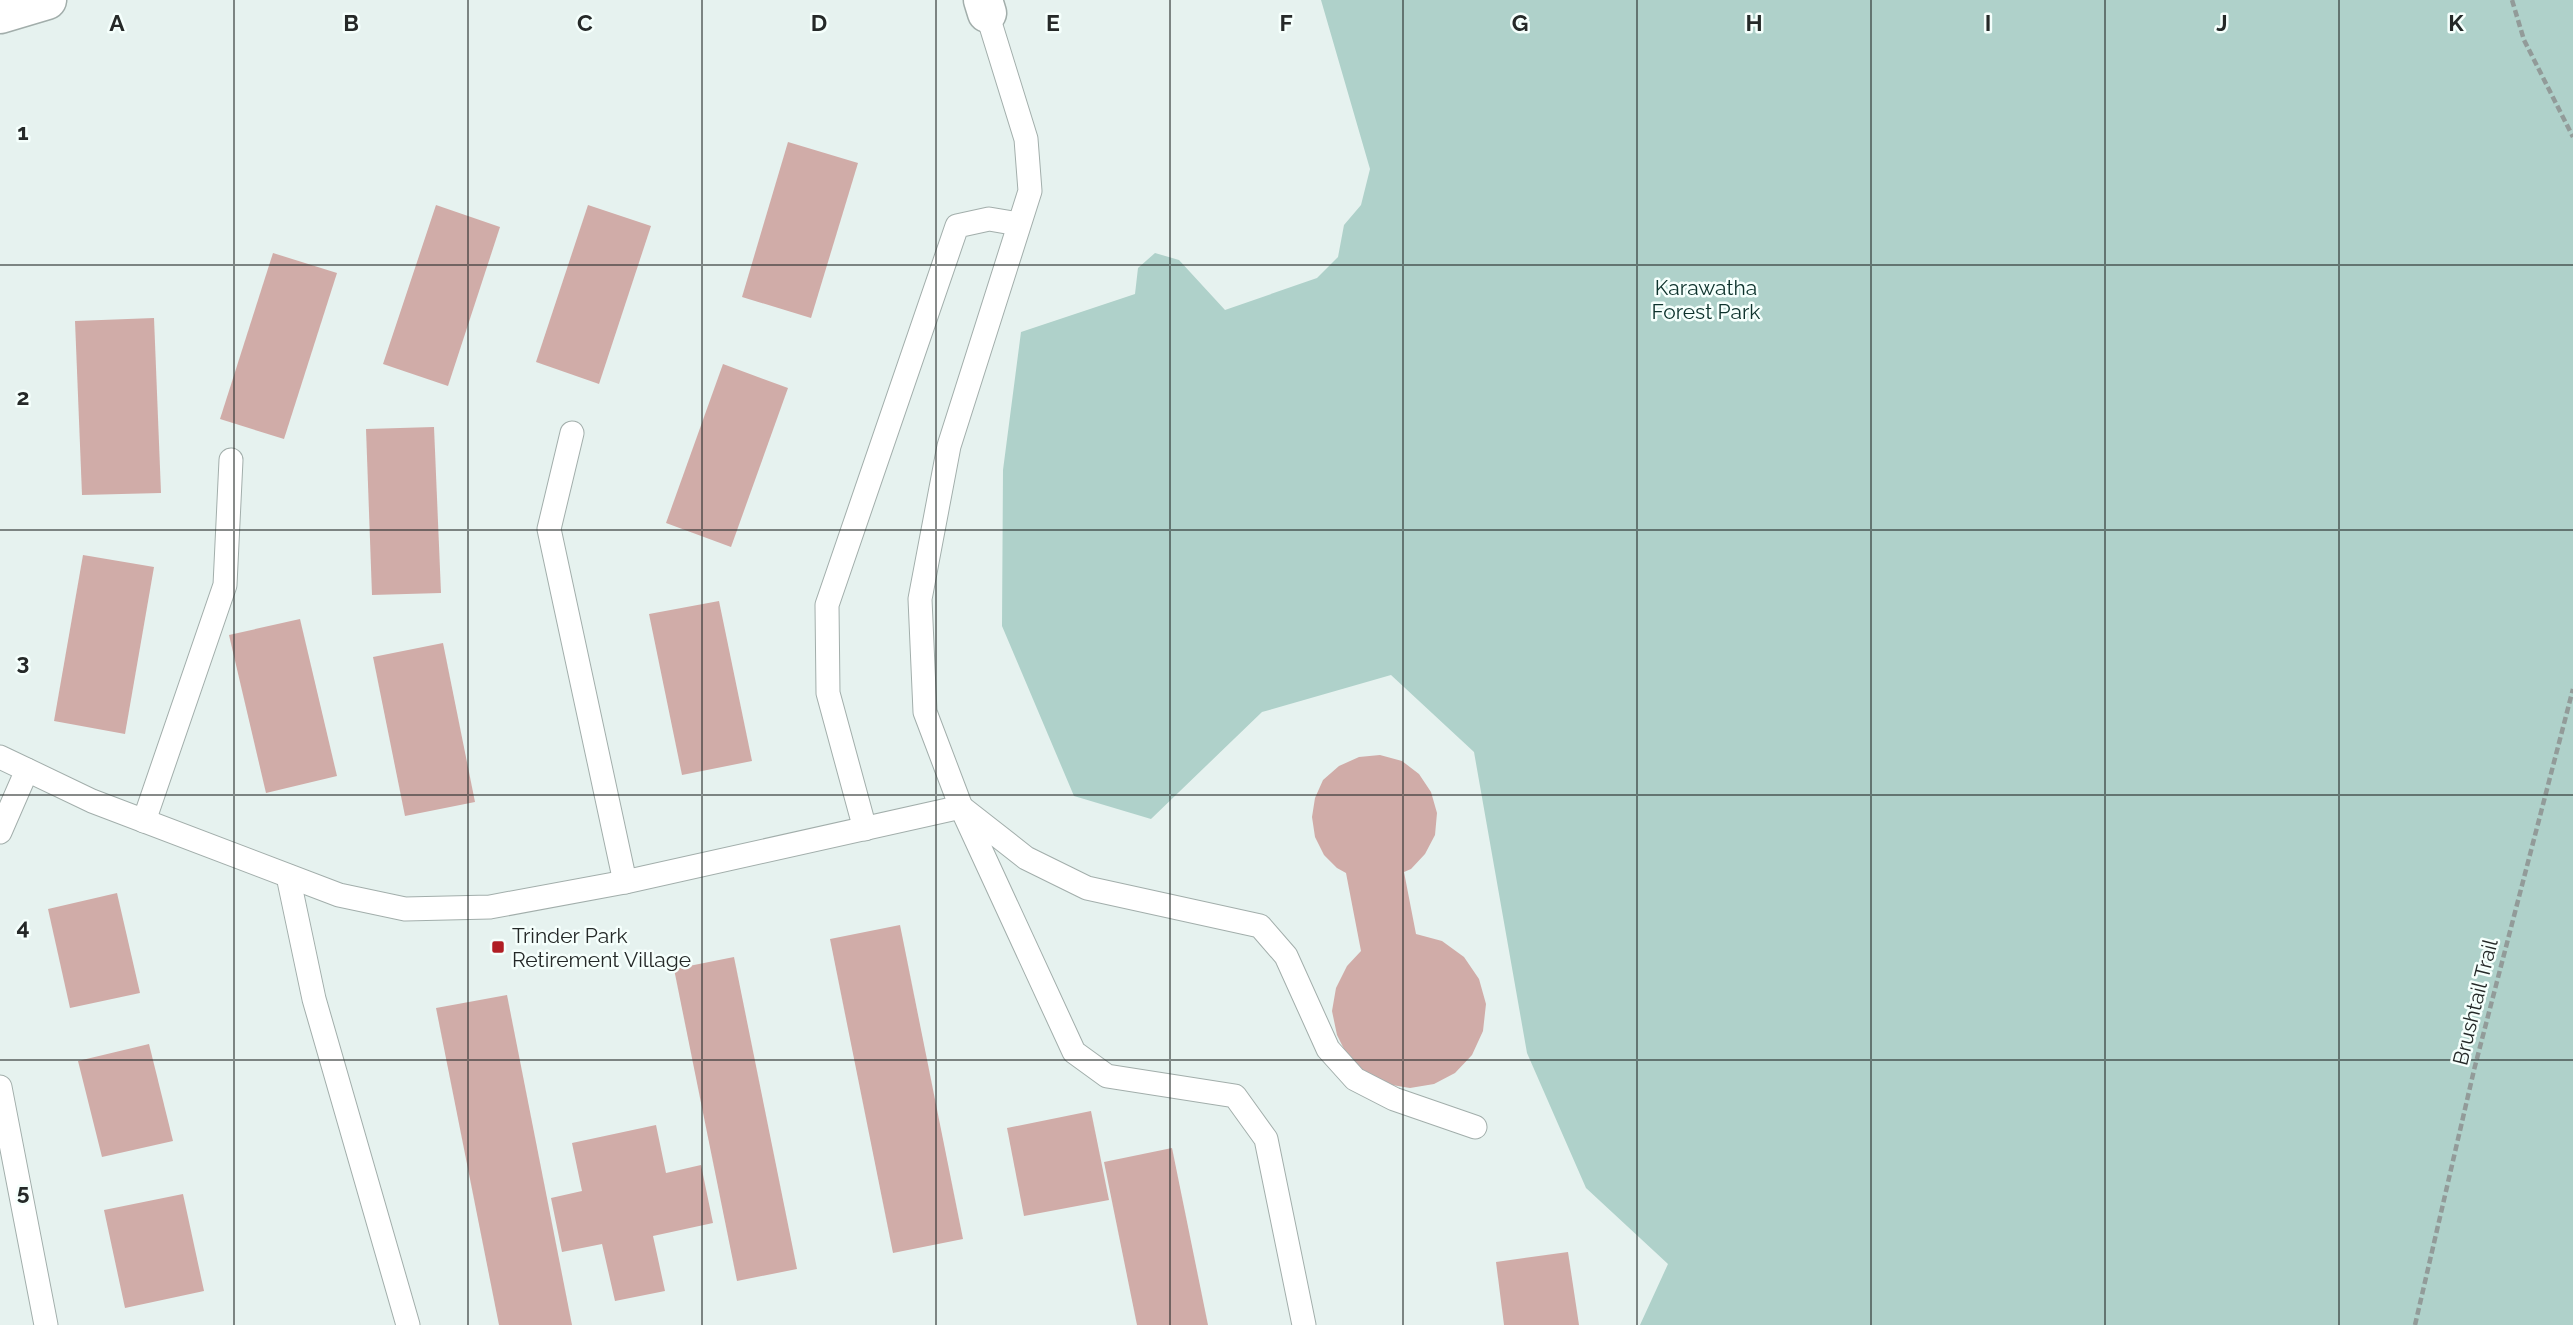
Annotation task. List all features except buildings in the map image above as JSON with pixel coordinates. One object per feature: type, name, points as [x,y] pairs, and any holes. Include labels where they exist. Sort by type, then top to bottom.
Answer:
[{"type":"street","points":[[0,14],[47,0]]},
{"type":"lane","points":[[985,7],[1027,139],[1030,191],[949,446],[920,599],[925,712],[961,807],[1074,1052],[1107,1076],[1235,1096],[1266,1139],[1304,1325]]},
{"type":"lane","points":[[865,830],[828,693],[827,605],[957,226],[989,219],[1018,224]]},
{"type":"lane","points":[[572,433],[549,529],[625,882]]},
{"type":"lane","points":[[144,821],[225,585],[231,460]]},
{"type":"lane","points":[[0,757],[92,801],[288,876],[339,895],[405,909],[490,907],[625,882],[961,807]]},
{"type":"lane","points":[[0,832],[27,770]]},
{"type":"lane","points":[[961,807],[1026,858],[1087,888],[1260,926],[1286,956],[1328,1049],[1355,1079],[1394,1099],[1475,1127]]},
{"type":"lane","points":[[288,876],[314,999],[408,1325]]},
{"type":"lane","points":[[0,1087],[46,1325]]},
{"type":"path","points":[[2512,0],[2524,40],[2573,136]]},
{"type":"path","name":"Brushtail Trail","points":[[2415,1325],[2474,1070],[2573,688]]},
{"type":"green space","name":"Karawatha Forest Park","points":[[1321,0],[2573,0],[2573,1325],[1640,1325],[1668,1264],[1586,1188],[1527,1053],[1474,752],[1391,675],[1262,712],[1151,819],[1074,796],[1002,626],[1003,470],[1021,332],[1135,294],[1138,268],[1155,253],[1179,260],[1225,310],[1317,278],[1338,257],[1344,225],[1361,205],[1370,169]]},
{"type":"place","name":"Trinder Park Retirement Village","points":[[498,947]]}]
